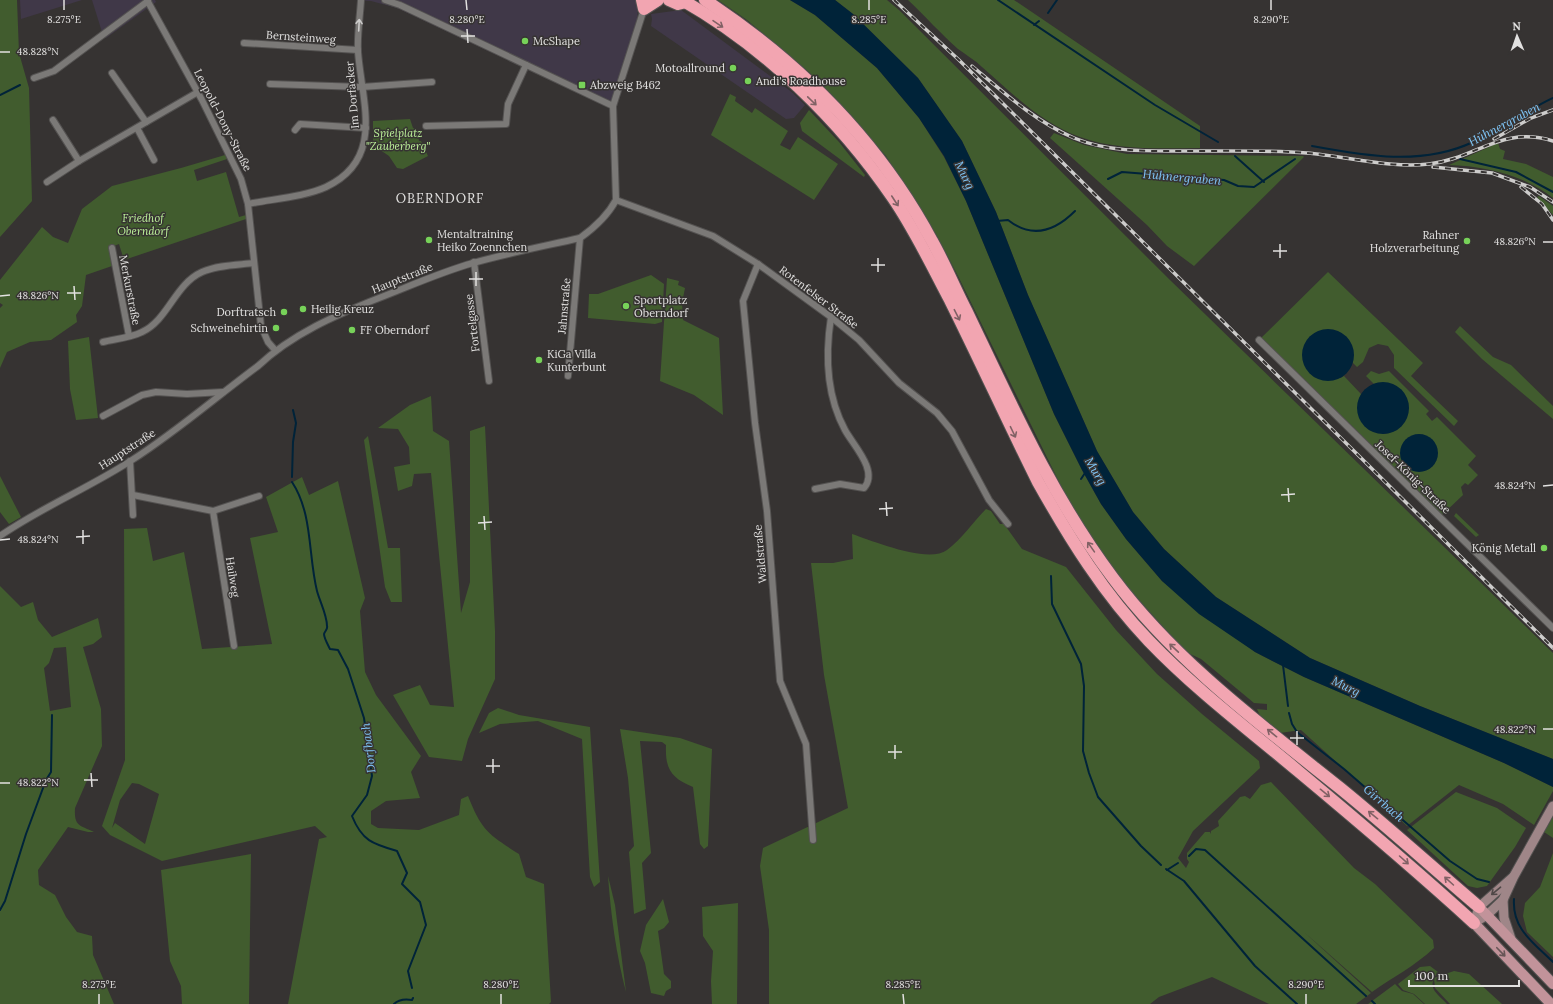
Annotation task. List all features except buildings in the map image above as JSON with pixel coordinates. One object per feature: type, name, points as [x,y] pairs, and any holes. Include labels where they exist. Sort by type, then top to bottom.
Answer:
[{"type":"highway","points":[[643,5],[658,0]]},
{"type":"highway","points":[[669,0],[678,4],[684,1],[736,36],[784,74],[816,104],[857,151],[893,198],[923,248],[1038,482],[1058,519],[1100,583],[1149,641],[1208,697],[1375,834],[1474,924]]},
{"type":"highway","points":[[705,0],[743,26],[826,96],[867,142],[893,178],[932,241],[1018,418],[1064,507],[1113,578],[1158,634],[1224,694],[1394,832],[1483,911]]},
{"type":"main road","points":[[1483,911],[1553,984]]},
{"type":"main road","points":[[1474,924],[1551,1004]]},
{"type":"street","name":"Im Dorfacker","points":[[248,204],[315,191],[326,187],[350,171],[364,149],[366,128],[358,50],[361,0]]},
{"type":"street","points":[[385,0],[400,4],[613,106]]},
{"type":"street","points":[[34,78],[54,71],[148,1]]},
{"type":"street","name":"Leopold-Dony-Straße","points":[[148,1],[198,92],[234,162],[241,179],[248,204],[261,326],[268,342],[275,350]]},
{"type":"street","points":[[616,200],[613,106],[643,5]]},
{"type":"street","name":"Bernsteinweg","points":[[244,43],[358,50]]},
{"type":"street","points":[[426,126],[506,124],[508,104],[526,65]]},
{"type":"street","points":[[112,73],[146,122]]},
{"type":"street","points":[[270,84],[362,87],[432,82]]},
{"type":"street","points":[[47,182],[78,161],[198,92]]},
{"type":"street","points":[[53,120],[78,161]]},
{"type":"street","points":[[295,130],[300,124],[366,128]]},
{"type":"street","points":[[137,128],[154,160]]},
{"type":"street","name":"Hauptstraße","points":[[0,536],[25,519],[148,450],[258,366],[275,350],[302,333],[352,309],[474,262],[580,238],[590,232],[611,209],[616,200]]},
{"type":"street","name":"Rotenfelser Straße","points":[[616,200],[713,236],[758,264],[831,317],[859,340],[899,384],[937,412],[952,431],[990,500],[1008,524]]},
{"type":"street","name":"Jahnstraße","points":[[568,376],[580,238]]},
{"type":"street","name":"Merkurstraße","points":[[112,248],[129,336]]},
{"type":"street","name":"Fortelgasse","points":[[474,262],[489,381]]},
{"type":"street","name":"Merkurstraße","points":[[103,342],[142,332],[155,323],[188,282],[202,272],[217,268],[254,263]]},
{"type":"street","name":"Waldstraße","points":[[758,264],[743,301],[754,415],[767,511],[780,681],[806,744],[813,840]]},
{"type":"street","points":[[815,489],[840,484],[864,488],[868,474],[864,459],[846,431],[833,404],[828,373],[827,344],[831,317]]},
{"type":"street","name":"Josef-König-Straße","points":[[1259,340],[1553,628]]},
{"type":"street","points":[[103,416],[142,395],[156,392],[187,394],[223,392]]},
{"type":"street","points":[[130,461],[133,515]]},
{"type":"street","points":[[133,495],[213,511],[259,496]]},
{"type":"street","name":"Hailweg","points":[[213,511],[234,646]]},
{"type":"street","points":[[1511,939],[1504,918],[1503,900],[1514,876],[1553,806]]},
{"type":"street","points":[[1474,924],[1494,892],[1514,876]]},
{"type":"street","points":[[1483,911],[1503,900]]},
{"type":"shaded area","points":[[20,0],[82,0],[21,19]]},
{"type":"shaded area","points":[[92,0],[155,0],[156,2],[106,38],[102,32]]},
{"type":"shaded area","points":[[354,0],[638,0],[637,31],[609,108],[397,8],[371,1]]},
{"type":"shaded area","points":[[681,10],[793,93],[805,105],[794,118],[786,119],[651,26],[651,14]]},
{"type":"green space","points":[[0,0],[17,0],[19,53],[29,88],[32,201],[0,237]]},
{"type":"green space","points":[[718,0],[790,0],[815,15],[877,68],[919,118],[944,157],[966,201],[1054,414],[1082,470],[1101,504],[1126,539],[1162,581],[1255,652],[1304,677],[1504,763],[1553,787],[1553,791],[1534,825],[1503,804],[1459,785],[1407,826],[1301,730],[1280,733],[1261,718],[1257,709],[1267,710],[1267,704],[1254,703],[1201,659],[1186,652],[1123,582],[1088,534],[1067,498],[936,234],[886,156],[830,93],[809,72],[747,20]]},
{"type":"green space","points":[[835,0],[887,0],[899,10],[1170,280],[1553,653],[1553,759],[1420,706],[1310,658],[1216,597],[1164,549],[1133,512],[1097,451],[1028,295],[996,212],[962,141],[918,78],[853,14]]},
{"type":"green space","points":[[908,0],[1014,0],[1200,126],[1200,148],[1124,147],[1094,141],[1066,131],[1040,116],[1028,107],[976,62],[958,49]]},
{"type":"green space","points":[[730,94],[736,97],[735,101],[752,113],[755,108],[788,131],[780,145],[790,150],[798,137],[838,164],[814,200],[711,135]]},
{"type":"green space","points":[[809,110],[839,142],[865,175],[864,177],[802,131],[800,123]]},
{"type":"green space","name":"Spielplatz \"Zauberberg\"","points":[[410,119],[413,128],[417,129],[419,141],[421,141],[428,156],[403,169],[397,168],[389,156],[373,145],[373,121]]},
{"type":"green space","points":[[1054,133],[1084,145],[1127,154],[1304,157],[1194,266],[1167,246],[1147,225],[1050,138]]},
{"type":"green space","points":[[1498,143],[1500,149],[1505,151],[1503,159],[1526,164],[1553,177],[1553,198],[1530,183],[1504,173],[1476,167],[1449,165]]},
{"type":"green space","name":"Friedhof Oberndorf","points":[[225,155],[227,159],[194,170],[197,181],[226,172],[239,217],[246,215],[246,219],[124,260],[119,244],[109,248],[112,266],[86,275],[82,306],[76,315],[77,322],[51,340],[30,342],[7,352],[0,368],[0,308],[3,305],[0,303],[0,280],[42,227],[53,237],[68,243],[82,209],[112,186]]},
{"type":"green space","points":[[1539,196],[1553,206],[1553,215],[1537,197]]},
{"type":"green space","points":[[1328,272],[1423,363],[1411,376],[1458,421],[1454,426],[1394,368],[1394,355],[1388,346],[1378,344],[1369,348],[1363,362],[1357,367],[1353,363],[1353,350],[1323,330],[1311,336],[1340,378],[1344,376],[1361,394],[1358,402],[1383,434],[1395,431],[1403,424],[1406,419],[1408,402],[1376,383],[1374,384],[1366,376],[1371,371],[1379,374],[1389,371],[1429,411],[1426,414],[1432,421],[1437,417],[1476,456],[1468,465],[1478,475],[1468,485],[1465,483],[1461,487],[1463,495],[1442,515],[1261,338]]},
{"type":"green space","name":"Sportplatz Oberndorf","points":[[651,275],[664,284],[662,322],[655,324],[588,318],[589,294],[598,294]]},
{"type":"green space","points":[[667,278],[679,281],[678,285],[685,288],[682,303],[683,320],[719,338],[723,415],[694,395],[660,381]]},
{"type":"green space","points":[[1460,326],[1493,357],[1511,365],[1553,406],[1553,419],[1482,359],[1455,332]]},
{"type":"green space","points":[[89,337],[98,418],[76,420],[70,389],[68,341]]},
{"type":"green space","points":[[431,396],[433,431],[449,441],[461,613],[470,582],[470,431],[485,426],[495,631],[495,679],[468,739],[462,761],[429,757],[393,695],[420,685],[430,705],[454,707],[431,473],[414,474],[412,486],[398,491],[394,467],[410,464],[409,447],[398,429],[378,428],[410,405]]},
{"type":"green space","points":[[368,436],[388,548],[400,548],[402,602],[391,602],[385,587],[364,440]]},
{"type":"green space","points":[[0,476],[21,517],[9,524],[0,512]]},
{"type":"green space","points":[[302,477],[309,495],[338,481],[365,598],[360,611],[365,672],[376,695],[421,756],[411,772],[420,798],[386,801],[371,811],[371,824],[378,828],[419,830],[459,815],[461,799],[468,796],[473,808],[487,831],[519,854],[526,877],[544,884],[551,1002],[549,1004],[288,1004],[319,839],[327,837],[315,826],[162,861],[110,835],[102,826],[125,760],[124,529],[147,528],[153,561],[184,552],[202,649],[272,644],[250,538],[278,532],[266,497]],"holes":[[[132,783],[139,784],[159,794],[145,844],[115,823],[112,828],[120,800]]]},
{"type":"green space","points":[[986,509],[991,511],[1000,524],[1004,524],[1022,549],[1066,567],[1116,630],[1157,674],[1202,714],[1259,761],[1260,768],[1193,831],[1178,858],[1186,868],[1189,862],[1187,859],[1187,853],[1205,832],[1210,832],[1211,834],[1211,831],[1219,826],[1218,821],[1240,797],[1245,796],[1250,799],[1261,785],[1271,782],[1354,868],[1375,884],[1433,940],[1434,948],[1412,966],[1372,992],[1304,932],[1371,993],[1356,1004],[1269,1004],[1212,977],[1159,997],[1150,1004],[769,1004],[769,930],[760,866],[763,848],[848,808],[824,675],[811,563],[833,563],[853,559],[852,534],[900,550],[914,553],[938,554],[952,546]]},
{"type":"green space","points":[[1456,513],[1479,535],[1476,537],[1454,516]]},
{"type":"green space","points":[[0,586],[21,607],[33,602],[38,620],[52,637],[98,618],[102,637],[93,644],[83,647],[101,709],[102,746],[75,808],[75,818],[78,824],[94,832],[68,827],[38,870],[39,885],[55,895],[66,917],[77,932],[92,936],[93,955],[114,1004],[0,1004]],"holes":[[[66,647],[71,707],[50,711],[44,668],[49,663],[54,648]]]},
{"type":"green space","points":[[498,708],[519,715],[590,727],[600,882],[594,887],[590,877],[582,739],[538,721],[500,724],[479,733],[489,713]]},
{"type":"green space","points":[[620,729],[680,738],[712,749],[708,846],[704,849],[700,844],[693,787],[679,780],[671,772],[668,766],[666,745],[662,742],[640,741],[651,853],[642,863],[646,909],[634,914],[629,852],[634,846],[628,778]]},
{"type":"green space","points":[[1456,792],[1497,808],[1526,828],[1515,847],[1487,886],[1477,888],[1468,886],[1407,830]]},
{"type":"green space","points":[[1553,817],[1553,838],[1544,832]]},
{"type":"green space","points":[[1553,853],[1553,957],[1527,932],[1523,916],[1525,903],[1540,887]]},
{"type":"green space","points":[[251,854],[249,1004],[182,1004],[181,986],[170,961],[161,870]]},
{"type":"green space","points":[[608,876],[615,905],[626,992],[614,935]]},
{"type":"green space","points":[[663,899],[669,922],[664,928],[658,931],[664,974],[671,981],[671,988],[666,991],[664,996],[651,993],[645,963],[640,951],[646,925]]},
{"type":"green space","points":[[738,903],[737,1004],[712,1004],[711,981],[713,951],[703,936],[702,907]]},
{"type":"green space","points":[[1430,966],[1438,972],[1434,977],[1434,990],[1447,1004],[1425,1004],[1414,994],[1403,990],[1398,984],[1420,967]]},
{"type":"green space","points":[[1454,971],[1469,974],[1502,1004],[1450,1004],[1435,988],[1434,978]]},
{"type":"green space","points":[[1395,984],[1402,991],[1413,994],[1424,1004],[1368,1004]]},
{"type":"water","name":"Murg","points":[[790,0],[835,0],[853,14],[918,78],[962,141],[996,212],[1028,295],[1097,451],[1133,512],[1164,549],[1216,597],[1310,658],[1420,706],[1553,759],[1553,787],[1504,763],[1304,677],[1255,652],[1199,614],[1162,581],[1126,539],[1101,504],[1082,470],[1054,414],[966,201],[944,156],[919,118],[877,68],[815,15]]},
{"type":"water","points":[[1328,329],[1338,331],[1346,337],[1352,345],[1354,355],[1352,365],[1346,373],[1338,379],[1328,381],[1318,379],[1310,373],[1304,365],[1302,355],[1304,345],[1310,337],[1318,331]]},
{"type":"water","points":[[1383,382],[1397,386],[1405,394],[1409,408],[1405,422],[1397,430],[1383,434],[1369,430],[1361,422],[1357,408],[1361,394],[1369,386]]},
{"type":"water","points":[[1415,434],[1423,434],[1433,439],[1437,446],[1437,460],[1433,467],[1423,472],[1415,472],[1405,467],[1403,464],[1400,457],[1400,449],[1405,439],[1408,437]]},
{"type":"waterway","points":[[998,0],[1155,105],[1218,142]]},
{"type":"waterway","points":[[1048,13],[1057,0]]},
{"type":"waterway","points":[[1034,25],[1039,21]]},
{"type":"waterway","points":[[0,95],[20,85]]},
{"type":"waterway","name":"Hühnergraben","points":[[1312,146],[1353,153],[1394,157],[1434,154],[1473,142],[1553,98]]},
{"type":"waterway","points":[[1235,156],[1264,182]]},
{"type":"waterway","name":"Hühnergraben","points":[[1108,179],[1122,172],[1224,180],[1238,186],[1254,187],[1295,159]]},
{"type":"waterway","points":[[1460,159],[1516,172],[1553,192]]},
{"type":"waterway","name":"Hühnergraben","points":[[997,221],[1008,220],[1017,226],[1026,229],[1034,231],[1043,230],[1059,224],[1075,211]]},
{"type":"waterway","name":"Dorfbach","points":[[292,477],[293,442],[296,423],[293,410]]},
{"type":"waterway","points":[[1081,479],[1085,473]]},
{"type":"waterway","name":"Dorfbach","points":[[292,482],[299,494],[307,521],[314,577],[327,622],[327,628],[324,634],[330,649],[338,650],[348,669],[364,718],[372,776],[367,795],[352,816],[360,831],[369,840],[397,851],[407,873],[402,884],[420,902],[426,925],[408,971],[412,988]]},
{"type":"waterway","points":[[1051,576],[1052,604],[1081,664],[1084,686],[1083,751],[1098,797],[1141,846],[1161,865]]},
{"type":"waterway","name":"Girrbach","points":[[1283,665],[1288,706]]},
{"type":"waterway","name":"Girrbach","points":[[1289,713],[1292,724],[1297,732],[1344,769],[1450,861],[1477,879],[1489,882]]},
{"type":"waterway","points":[[0,910],[5,901],[26,834],[46,780],[51,772],[52,715]]},
{"type":"waterway","points":[[1189,856],[1196,849],[1205,850],[1366,996]]},
{"type":"waterway","points":[[1167,870],[1178,863]]},
{"type":"waterway","points":[[1166,869],[1184,881],[1255,966],[1297,1004]]},
{"type":"waterway","name":"Girrbach","points":[[1514,899],[1514,910],[1520,927],[1531,941],[1553,962]]},
{"type":"waterway","name":"Dorfbach","points":[[394,1004],[400,1000],[412,1000],[413,998]]},
{"type":"waterway","points":[[1372,1001],[1375,1004]]},
{"type":"railway","points":[[894,0],[959,60],[1553,648]]},
{"type":"railway","points":[[972,66],[1020,106],[1046,124],[1074,138],[1088,143],[1117,149],[1146,151],[1292,152],[1384,164],[1415,165],[1445,161],[1503,140],[1519,137],[1535,137],[1553,141]]},
{"type":"railway","points":[[1494,139],[1531,118],[1553,110]]},
{"type":"railway","points":[[1433,167],[1492,173],[1530,187],[1553,202]]},
{"type":"railway","points":[[1521,187],[1542,204],[1553,220]]},
{"type":"place","name":"McShape","points":[[525,41]]},
{"type":"place","name":"Motoallround","points":[[733,68]]},
{"type":"place","name":"Andi's Roadhouse","points":[[748,81]]},
{"type":"place","name":"Abzweig B462","points":[[582,85]]},
{"type":"place","name":"Mentaltraining Heiko Zoennchen","points":[[429,240]]},
{"type":"place","name":"Rahner Holzverarbeitung","points":[[1467,241]]},
{"type":"place","name":"Sportplatz Oberndorf","points":[[626,306]]},
{"type":"place","name":"Heilig Kreuz","points":[[303,309]]},
{"type":"place","name":"Dorftratsch","points":[[284,312]]},
{"type":"place","name":"Schweinehirtin","points":[[276,328]]},
{"type":"place","name":"FF Oberndorf","points":[[352,330]]},
{"type":"place","name":"KiGa Villa Kunterbunt","points":[[539,360]]},
{"type":"place","name":"König Metall","points":[[1544,548]]},
{"type":"district","name":"OBERNDORF","points":[[440,198]]}]
